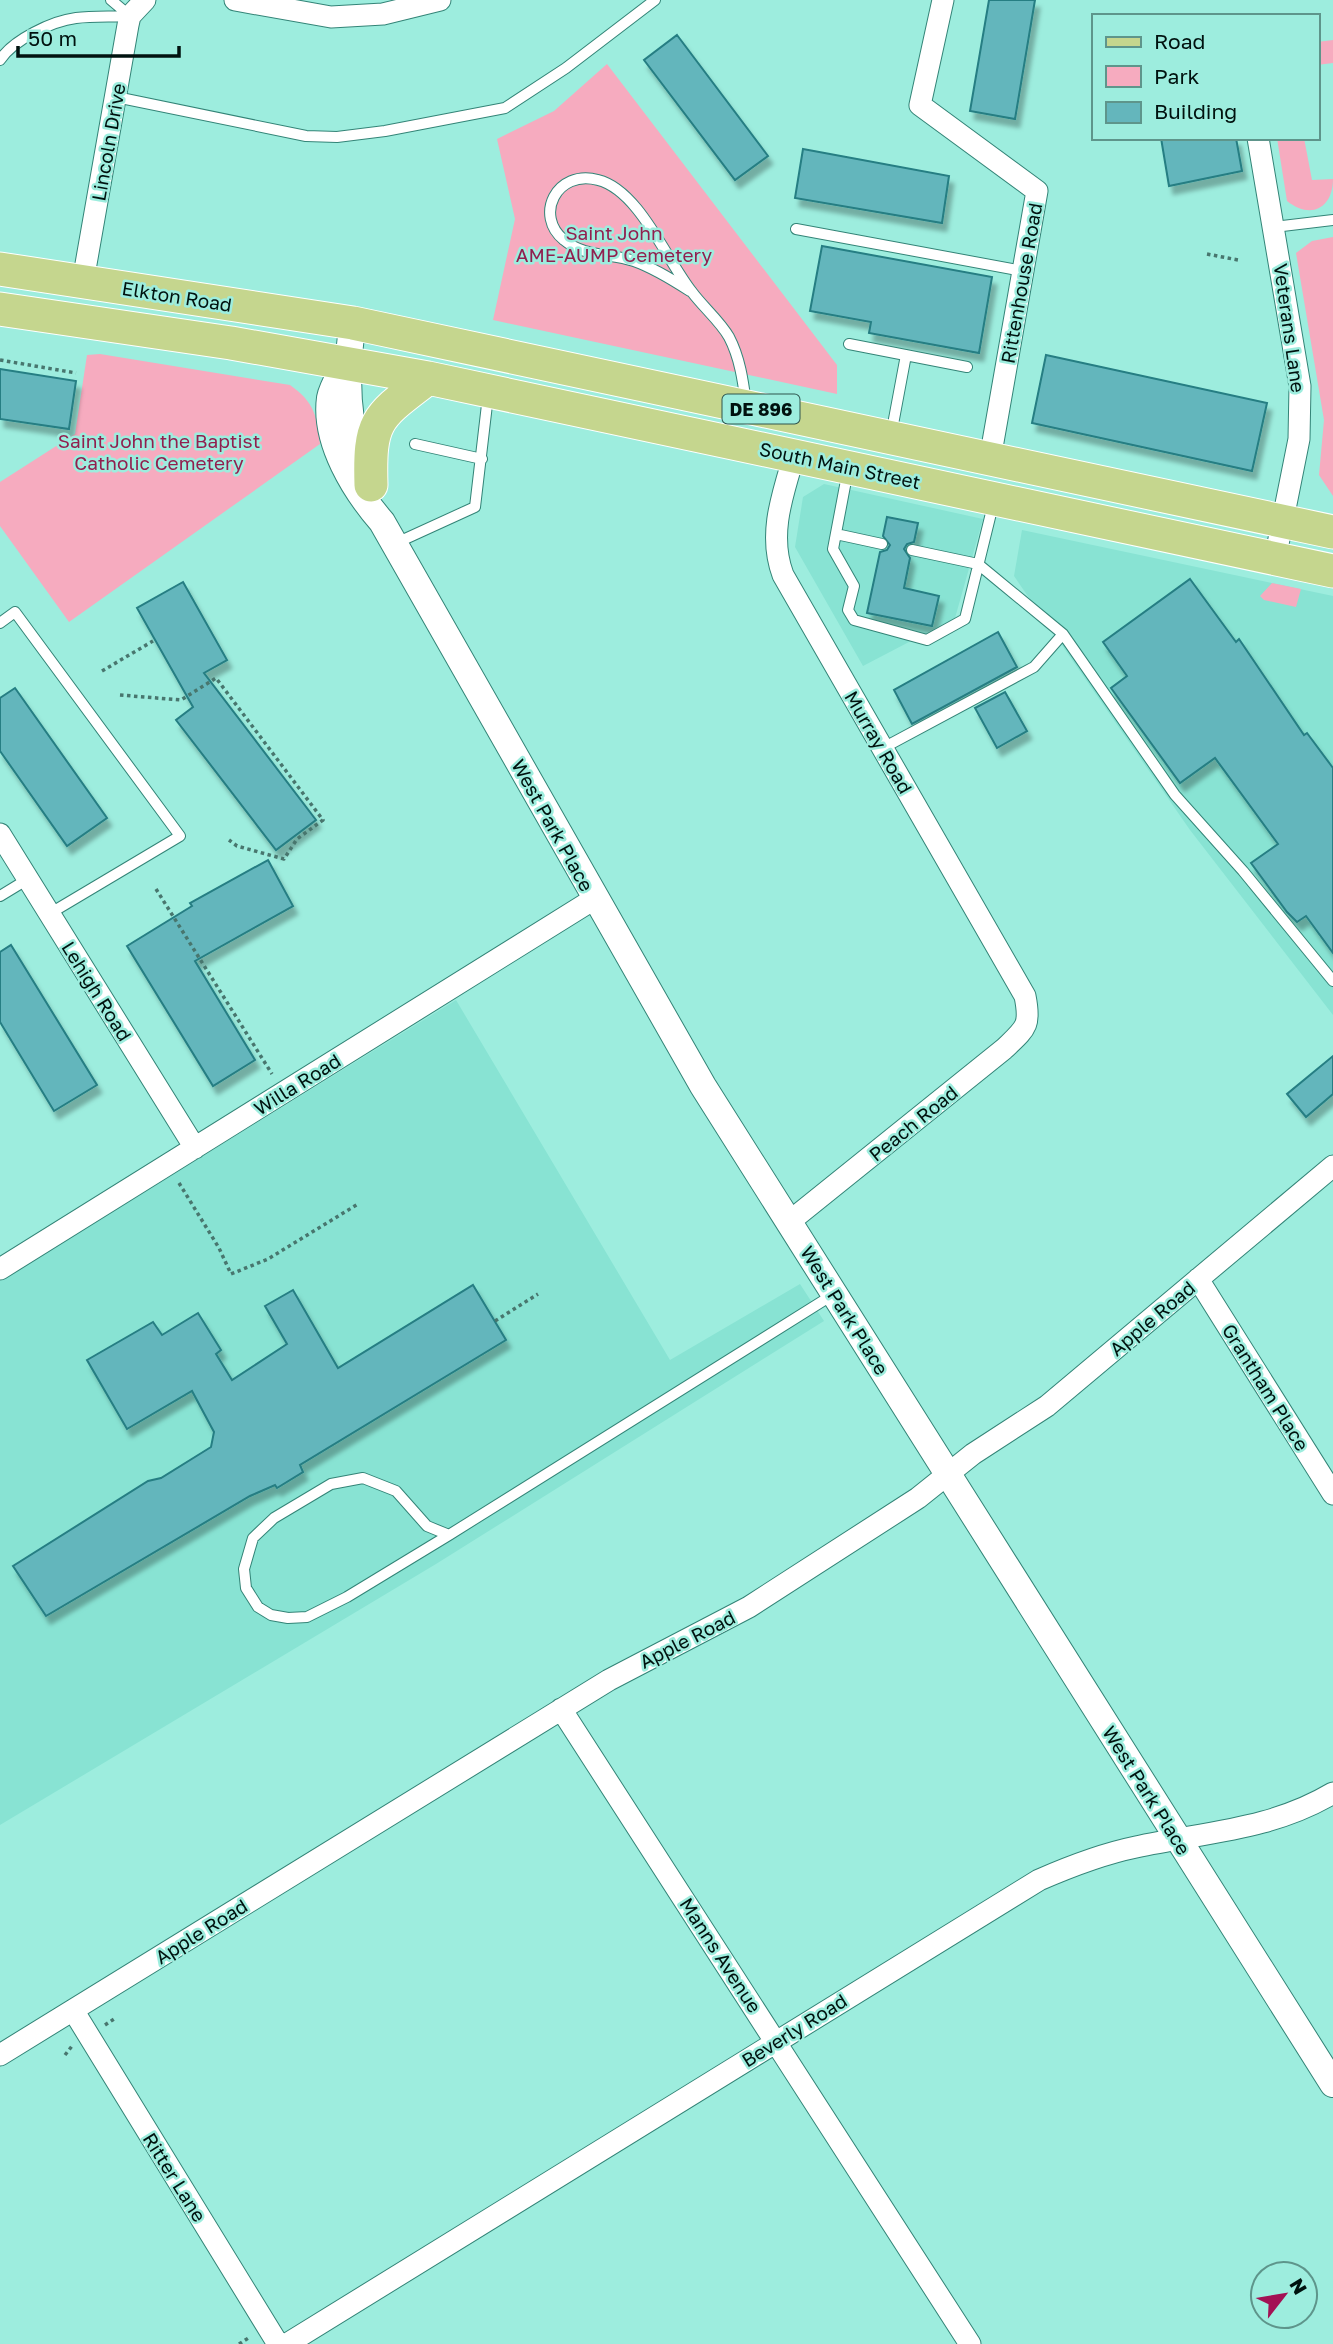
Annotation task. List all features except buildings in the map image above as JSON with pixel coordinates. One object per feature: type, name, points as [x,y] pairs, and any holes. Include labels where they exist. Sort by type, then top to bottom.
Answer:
[{"type":"main road","name":"Elkton Road","points":[[0,269],[353,323]]},
{"type":"main road","name":"Elkton Road","points":[[0,309],[232,343],[346,363]]},
{"type":"main road","name":"South Main Street","points":[[353,323],[1333,532]]},
{"type":"main road","name":"South Main Street","points":[[346,363],[428,378],[1333,571]]},
{"type":"main road","points":[[372,485],[370,444],[376,425],[387,411],[428,378]]},
{"type":"main road","points":[[941,487],[990,459]]},
{"type":"main road","points":[[995,499],[1039,469]]},
{"type":"street","points":[[235,0],[331,18],[383,14],[440,0]]},
{"type":"street","name":"Rittenhouse Road","points":[[943,0],[920,105],[1037,191],[990,459]]},
{"type":"street","name":"Lincoln Drive","points":[[83,281],[116,97],[138,7]]},
{"type":"street","name":"Veterans Lane","points":[[1258,140],[1300,386],[1299,439],[1275,559]]},
{"type":"street","name":"West Park Place","points":[[353,323],[346,363],[330,397],[338,449],[357,494],[388,533],[594,899],[703,1086],[1333,2084]]},
{"type":"street","name":"West Park Place","points":[[346,363],[354,442],[388,533]]},
{"type":"street","name":"Murray Road","points":[[794,456],[781,498],[774,552],[783,575],[1026,996],[1029,1018]]},
{"type":"street","name":"Lehigh Road","points":[[0,834],[195,1148]]},
{"type":"street","name":"Willa Road","points":[[0,1269],[594,899]]},
{"type":"street","name":"Peach Road","points":[[789,1222],[1004,1049],[1026,1028],[1029,1018]]},
{"type":"street","name":"Apple Road","points":[[0,2055],[608,1679],[749,1606],[918,1498],[973,1454],[1047,1406],[1333,1166]]},
{"type":"street","name":"Grantham Place","points":[[1198,1279],[1333,1494]]},
{"type":"street","name":"Manns Avenue","points":[[561,1709],[777,2040],[970,2344]]},
{"type":"street","name":"Beverly Road","points":[[287,2344],[1039,1880],[1107,1854],[1178,1839],[1229,1832],[1278,1820],[1333,1793]]},
{"type":"street","name":"Ritter Lane","points":[[72,2010],[278,2344]]},
{"type":"lane","points":[[111,0],[138,7]]},
{"type":"lane","points":[[116,97],[306,135],[337,137],[385,131],[505,108],[566,68],[655,0]]},
{"type":"lane","points":[[0,60],[5,52],[41,30],[74,18],[138,7]]},
{"type":"lane","points":[[690,291],[635,261],[585,252],[562,240],[552,224],[552,206],[556,191],[569,179],[587,177],[602,180],[622,192],[651,229],[690,291],[728,336],[739,363],[747,406]]},
{"type":"lane","points":[[1274,227],[1333,220]]},
{"type":"lane","points":[[796,229],[1023,271]]},
{"type":"lane","points":[[849,344],[967,367]]},
{"type":"lane","points":[[890,437],[906,355]]},
{"type":"lane","points":[[388,533],[475,506],[489,391]]},
{"type":"lane","points":[[415,443],[482,459]]},
{"type":"lane","points":[[849,467],[833,549],[854,586],[848,610],[854,620],[927,640],[965,619],[995,499]]},
{"type":"lane","points":[[836,534],[882,544]]},
{"type":"lane","points":[[912,550],[978,564],[1063,634],[1175,795],[1243,871],[1333,981]]},
{"type":"lane","points":[[0,623],[15,612],[180,836],[49,914]]},
{"type":"lane","points":[[883,748],[1034,667],[1063,634]]},
{"type":"lane","points":[[0,896],[28,878]]},
{"type":"lane","points":[[449,1535],[427,1526],[396,1491],[363,1478],[331,1484],[274,1518],[253,1538],[244,1569],[246,1588],[258,1607],[271,1615],[307,1617],[347,1597],[449,1535],[834,1293]]},
{"type":"path","points":[[1207,254],[1238,260]]},
{"type":"path","points":[[0,360],[76,373]]},
{"type":"path","points":[[102,671],[153,641]]},
{"type":"path","points":[[120,695],[181,700],[215,678],[323,820],[297,839],[284,859],[237,846],[229,841]]},
{"type":"path","points":[[156,889],[273,1075]]},
{"type":"path","points":[[178,1181],[219,1248],[231,1274],[268,1259],[358,1204]]},
{"type":"path","points":[[495,1321],[538,1294]]},
{"type":"shaded area","points":[[824,484],[983,519],[955,618],[863,666],[795,547],[803,497]]},
{"type":"shaded area","points":[[1022,530],[1333,596],[1333,1015],[1190,830],[1014,576]]},
{"type":"shaded area","points":[[456,1000],[670,1360],[800,1284],[824,1321],[436,1564],[0,1825],[0,1281]]},
{"type":"green space","points":[[1333,40],[1333,63],[1319,65],[1319,42]]},
{"type":"green space","name":"Saint John AME-AUMP Cemetery","points":[[607,64],[837,365],[837,394],[493,320],[515,219],[497,139],[554,111]]},
{"type":"green space","points":[[1277,140],[1304,140],[1312,180],[1333,179],[1332,189],[1325,204],[1312,210],[1304,210],[1287,201]]},
{"type":"green space","points":[[1333,237],[1333,496],[1319,475],[1324,420],[1296,253],[1312,241]]},
{"type":"green space","name":"Saint John the Baptist Catholic Cemetery","points":[[100,354],[290,385],[304,397],[313,410],[320,444],[69,622],[0,526],[0,482],[75,434],[87,355]]},
{"type":"green space","points":[[1272,583],[1301,589],[1296,607],[1264,600],[1260,596]]}]
